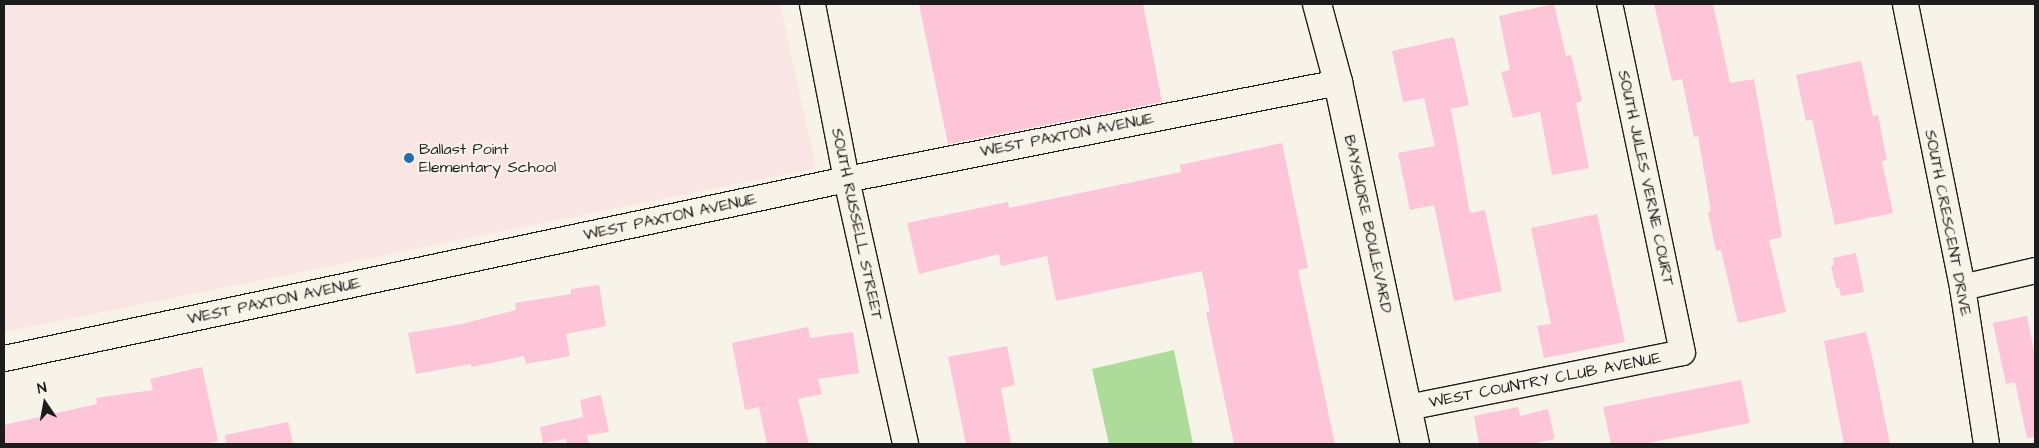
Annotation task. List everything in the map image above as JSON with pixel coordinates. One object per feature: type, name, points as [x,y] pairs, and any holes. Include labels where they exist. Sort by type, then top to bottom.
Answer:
[{"type":"street","name":"SOUTH RUSSELL STREET","points":[[812,4],[846,179],[905,444]]},
{"type":"street","name":"BAYSHORE BOULEVARD","points":[[1317,4],[1338,82],[1415,444]]},
{"type":"street","name":"SOUTH JULES VERNE COURT","points":[[1609,4],[1682,352]]},
{"type":"street","name":"SOUTH CRESCENT DRIVE","points":[[1905,4],[1962,287],[1986,444]]},
{"type":"street","name":"WEST PAXTON AVENUE","points":[[4,358],[846,179],[1338,82]]},
{"type":"street","points":[[1962,287],[2035,270]]},
{"type":"street","name":"WEST COUNTRY CLUB AVENUE","points":[[1407,407],[1682,352]]},
{"type":"shaded area","name":"Ballast Point Elementary School","points":[[4,4],[780,4],[816,168],[4,332]]},
{"type":"green space","points":[[1174,350],[1193,444],[1109,444],[1092,369]]},
{"type":"building","points":[[919,4],[1143,4],[1162,102],[948,144]]},
{"type":"building","points":[[1554,4],[1566,56],[1571,55],[1582,101],[1576,103],[1589,168],[1552,175],[1540,112],[1513,118],[1501,72],[1510,70],[1499,16]]},
{"type":"building","points":[[1654,4],[1713,4],[1730,83],[1754,79],[1782,237],[1769,240],[1786,312],[1738,323],[1721,250],[1716,251],[1708,212],[1711,211],[1698,136],[1694,137],[1682,79],[1672,81]]},
{"type":"building","points":[[1454,37],[1469,105],[1451,109],[1470,213],[1485,210],[1502,291],[1454,301],[1434,205],[1410,210],[1398,153],[1435,146],[1424,98],[1403,102],[1392,51]]},
{"type":"building","points":[[1861,61],[1873,116],[1878,115],[1887,160],[1882,161],[1893,213],[1835,225],[1812,119],[1806,121],[1796,75]]},
{"type":"building","points":[[1282,143],[1308,268],[1298,270],[1335,444],[1234,444],[1206,312],[1210,312],[1202,271],[1056,301],[1047,256],[1001,266],[999,254],[919,274],[907,223],[1008,202],[1009,208],[1181,172],[1180,165]]},
{"type":"building","points":[[1597,214],[1625,342],[1544,358],[1537,326],[1551,324],[1531,228]]},
{"type":"building","points":[[1856,253],[1864,292],[1841,296],[1839,288],[1836,288],[1831,266],[1834,265],[1833,258]]},
{"type":"building","points":[[599,285],[606,326],[566,334],[570,356],[526,364],[524,356],[471,367],[471,364],[416,374],[408,333],[462,324],[516,310],[515,303],[571,294],[571,289]]},
{"type":"building","points":[[2027,316],[2035,356],[2035,437],[2027,438],[2015,382],[2006,384],[1993,323]]},
{"type":"building","points":[[808,327],[810,338],[853,332],[859,373],[818,379],[822,394],[798,399],[809,444],[767,444],[759,407],[745,410],[732,343]]},
{"type":"building","points":[[1866,332],[1890,444],[1844,444],[1824,341]]},
{"type":"building","points":[[1007,346],[1015,385],[1001,388],[1011,444],[966,444],[948,357]]},
{"type":"building","points":[[202,367],[218,441],[205,444],[4,444],[4,425],[97,404],[96,398],[153,390],[150,379]]},
{"type":"building","points":[[1741,380],[1750,423],[1643,444],[1611,444],[1603,407]]},
{"type":"building","points":[[601,395],[609,432],[587,435],[589,444],[567,444],[566,439],[543,443],[540,427],[583,417],[580,400]]},
{"type":"building","points":[[1518,407],[1520,416],[1548,409],[1555,439],[1532,444],[1479,444],[1474,416]]},
{"type":"building","points":[[288,422],[293,444],[226,444],[225,435]]},
{"type":"place","name":"Ballast Point Elementary School","points":[[409,158]]}]
